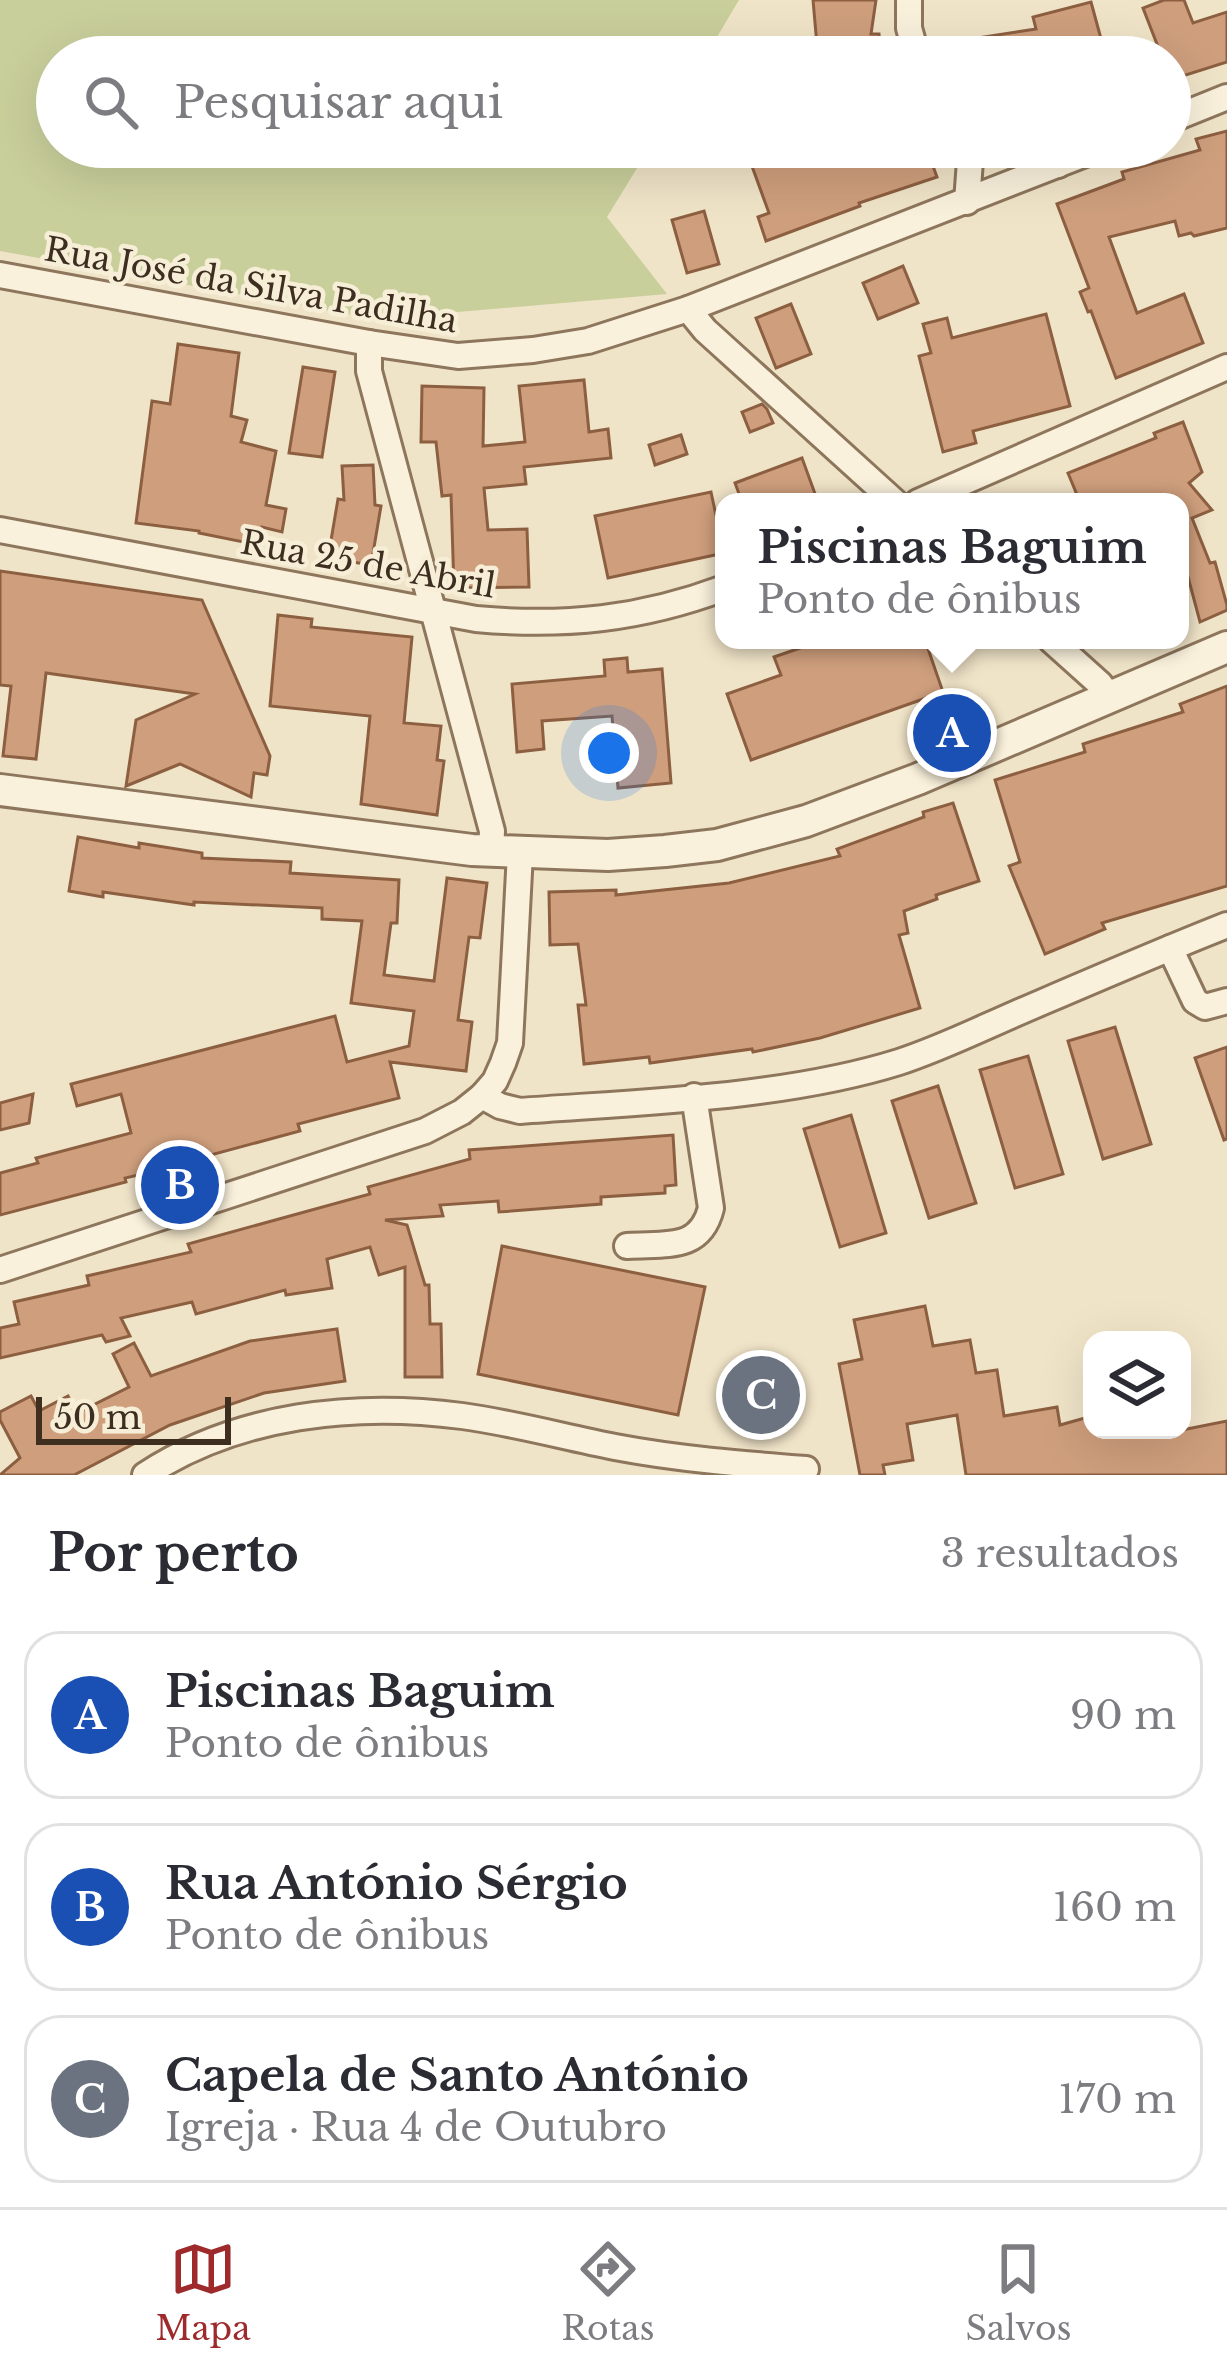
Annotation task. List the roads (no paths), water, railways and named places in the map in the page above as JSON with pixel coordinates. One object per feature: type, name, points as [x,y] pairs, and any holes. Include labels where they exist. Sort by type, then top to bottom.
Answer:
[{"type":"street","points":[[909,0],[911,36]]},
{"type":"street","points":[[1191,112],[1227,97]]},
{"type":"street","points":[[967,202],[969,168]]},
{"type":"street","name":"Rua José da Silva Padilha","points":[[0,275],[458,356],[533,350],[588,341],[688,309],[1051,168]]},
{"type":"street","points":[[688,309],[705,330],[885,493]]},
{"type":"street","points":[[0,1270],[425,1131],[462,1112],[495,1081],[510,1043],[506,853],[492,831],[369,371],[369,343]]},
{"type":"street","points":[[939,493],[1227,367]]},
{"type":"street","name":"Rua 25 de Abril","points":[[0,530],[494,621],[568,623],[666,608],[715,591]]},
{"type":"street","points":[[0,790],[506,853],[608,855],[717,845],[806,820],[918,779],[1227,647]]},
{"type":"street","points":[[1061,649],[1110,697]]},
{"type":"street","points":[[482,1096],[520,1111],[789,1086],[898,1062],[1227,925]]},
{"type":"street","points":[[1170,947],[1195,1001],[1204,1006],[1227,1001]]},
{"type":"street","points":[[627,1246],[689,1241],[706,1226],[710,1208],[694,1096]]},
{"type":"street","points":[[145,1475],[215,1440],[267,1424],[320,1413],[400,1410],[465,1416],[684,1458],[806,1469]]},
{"type":"place","name":"Piscinas Baguim","points":[[952,733]]},
{"type":"place","name":"Rua António Sérgio","points":[[180,1185]]},
{"type":"place","name":"Capela de Santo António","points":[[761,1395]]}]
